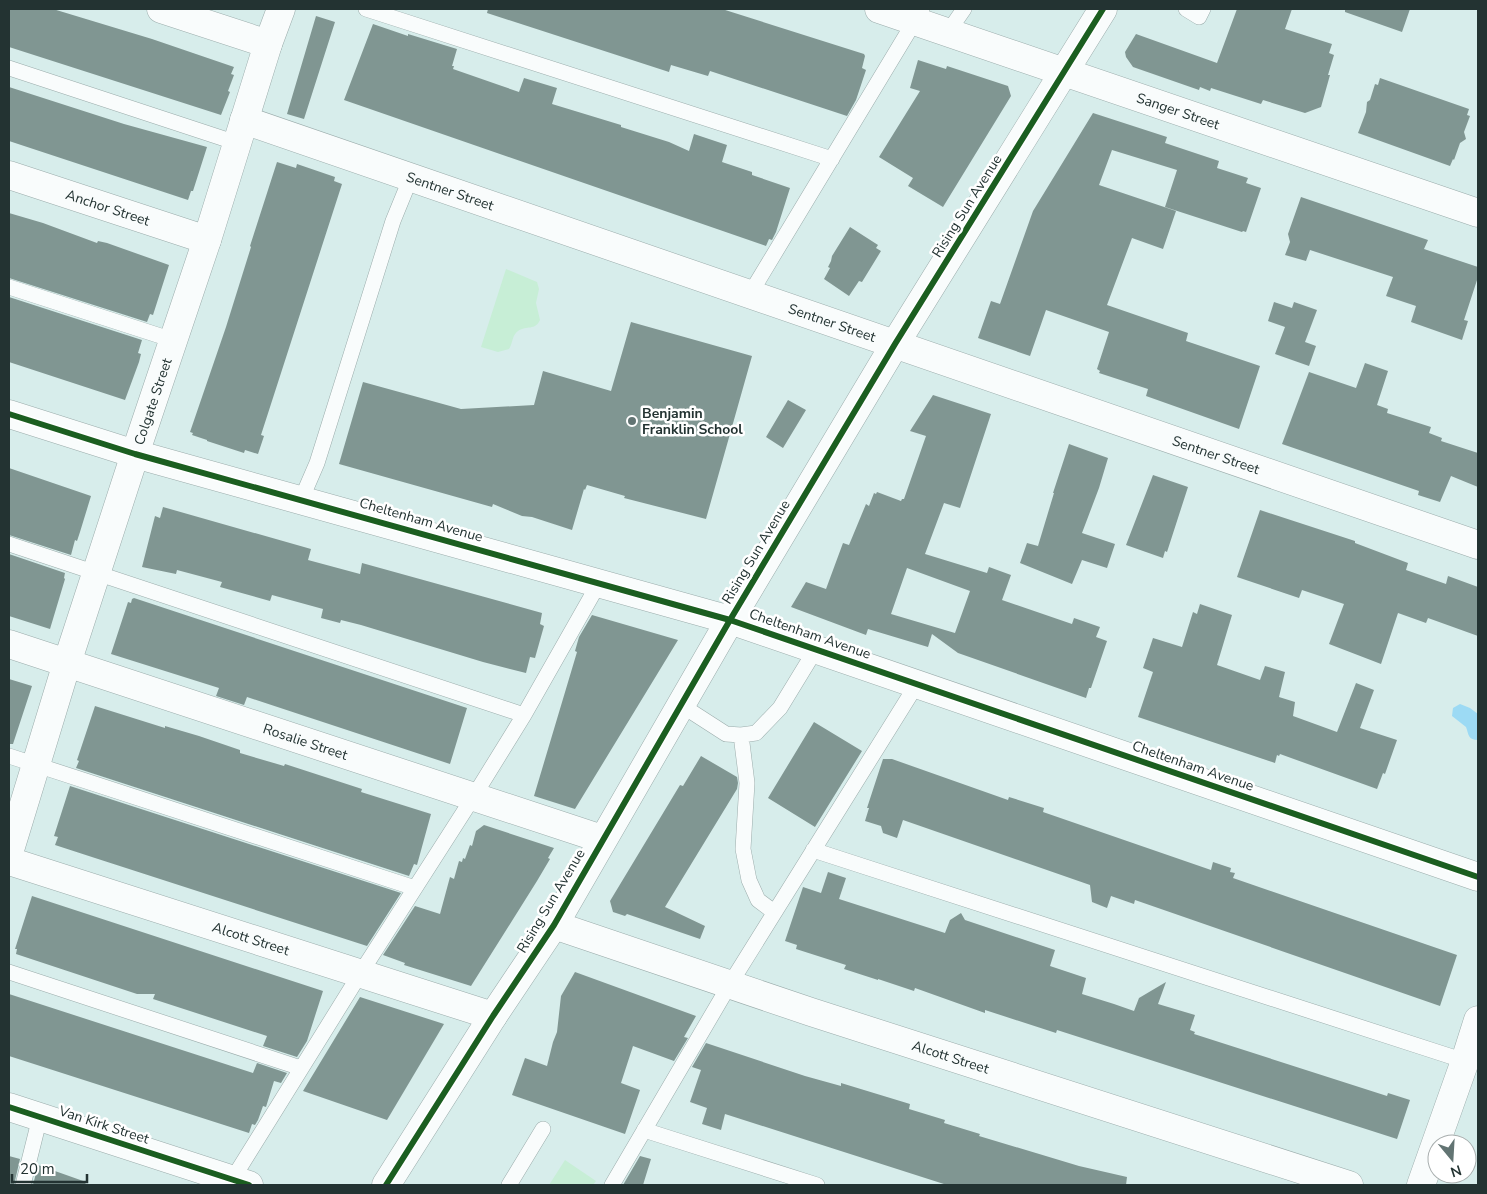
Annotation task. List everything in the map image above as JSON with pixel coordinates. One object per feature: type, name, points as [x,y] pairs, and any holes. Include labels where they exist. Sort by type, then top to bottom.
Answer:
[{"type":"street","points":[[162,9],[268,44]]},
{"type":"street","name":"Colgate Street","points":[[9,853],[67,663],[207,240],[280,9]]},
{"type":"street","name":"Sanger Street","points":[[879,9],[919,15],[948,32],[1478,213]]},
{"type":"street","name":"Rising Sun Avenue","points":[[386,1185],[493,1016],[554,925],[730,620],[895,344],[1103,9]]},
{"type":"street","name":"Sentner Street","points":[[240,131],[411,177],[1478,545]]},
{"type":"street","name":"Anchor Street","points":[[9,175],[207,240]]},
{"type":"street","name":"Cheltenham Avenue","points":[[9,414],[135,454],[730,620],[1478,876]]},
{"type":"street","name":"Rosalie Street","points":[[9,644],[602,839]]},
{"type":"street","name":"Alcott Street","points":[[9,861],[493,1016]]},
{"type":"street","name":"Alcott Street","points":[[554,925],[1349,1185]]},
{"type":"street","points":[[1421,1185],[1478,1020]]},
{"type":"street","name":"Van Kirk Street","points":[[9,1107],[220,1180]]},
{"type":"lane","points":[[366,9],[832,159]]},
{"type":"lane","points":[[948,32],[964,9]]},
{"type":"lane","points":[[1186,9],[1200,17],[1203,9]]},
{"type":"lane","points":[[750,294],[919,15]]},
{"type":"lane","points":[[9,68],[240,131]]},
{"type":"lane","points":[[301,500],[317,463],[393,221],[411,177]]},
{"type":"lane","points":[[9,287],[173,340]]},
{"type":"lane","points":[[9,544],[524,715]]},
{"type":"lane","points":[[220,1180],[301,1068],[474,796],[524,715],[599,583]]},
{"type":"lane","points":[[681,705],[726,734],[756,733],[780,708],[816,649]]},
{"type":"lane","points":[[612,1185],[730,984],[917,684]]},
{"type":"lane","points":[[741,735],[747,784],[743,849],[749,880],[758,900],[774,912]]},
{"type":"lane","points":[[9,756],[415,888]]},
{"type":"lane","points":[[813,850],[1465,1061]]},
{"type":"lane","points":[[9,972],[301,1068]]},
{"type":"lane","points":[[23,1185],[40,1117]]},
{"type":"lane","points":[[509,1185],[543,1129]]},
{"type":"lane","points":[[644,1130],[816,1185]]},
{"type":"green space","points":[[506,269],[537,282],[539,289],[536,303],[540,320],[536,326],[518,331],[509,349],[498,352],[481,347]]},
{"type":"green space","points":[[565,1160],[596,1181],[593,1185],[549,1185]]},
{"type":"water","points":[[1460,704],[1478,714],[1478,740],[1471,738],[1466,727],[1452,716],[1453,708]]},
{"type":"building","points":[[9,9],[53,9],[152,39],[234,67],[231,74],[234,75],[228,91],[230,92],[221,115],[9,47]]},
{"type":"building","points":[[488,9],[722,9],[864,54],[862,68],[866,70],[856,100],[847,116],[710,71],[708,76],[671,65],[669,72],[487,13]]},
{"type":"building","points":[[1237,9],[1292,9],[1285,29],[1332,44],[1329,53],[1334,55],[1321,107],[1305,113],[1263,100],[1261,104],[1211,88],[1210,91],[1200,87],[1199,90],[1133,67],[1126,57],[1125,52],[1136,34],[1217,63]]},
{"type":"building","points":[[1345,9],[1410,9],[1402,32],[1345,12]]},
{"type":"building","points":[[316,16],[335,22],[304,119],[287,114]]},
{"type":"building","points":[[373,24],[408,36],[408,34],[457,49],[452,66],[454,66],[453,69],[519,92],[524,78],[557,88],[552,104],[621,125],[621,127],[669,142],[689,151],[694,134],[727,145],[722,162],[790,188],[772,240],[769,239],[766,246],[344,100]]},
{"type":"building","points":[[918,60],[946,69],[947,66],[1008,86],[1011,96],[943,207],[908,186],[913,178],[879,157],[920,91],[910,88]]},
{"type":"building","points":[[1380,78],[1469,109],[1467,115],[1470,116],[1464,132],[1466,139],[1460,143],[1450,166],[1358,133],[1366,112],[1367,102],[1370,100],[1375,84],[1378,85]]},
{"type":"building","points":[[9,87],[124,124],[207,147],[193,191],[191,191],[188,200],[9,141]]},
{"type":"building","points":[[1093,113],[1167,137],[1165,143],[1219,161],[1217,168],[1248,178],[1246,183],[1261,188],[1246,232],[1242,232],[1165,207],[1177,170],[1112,150],[1099,185],[1176,211],[1163,249],[1132,238],[1107,305],[1188,333],[1186,341],[1260,366],[1239,429],[1146,396],[1148,389],[1099,373],[1100,371],[1097,369],[1109,332],[1046,310],[1030,356],[978,338],[991,301],[1000,304],[1033,211]]},
{"type":"building","points":[[277,162],[296,168],[297,164],[335,177],[334,181],[342,184],[261,435],[264,436],[258,454],[245,450],[244,453],[207,441],[192,435],[193,433],[190,432],[226,327]]},
{"type":"building","points":[[1301,197],[1428,240],[1424,249],[1478,267],[1478,277],[1464,320],[1468,321],[1462,340],[1411,322],[1416,306],[1386,296],[1393,277],[1310,250],[1306,261],[1285,255],[1290,242],[1288,234]]},
{"type":"building","points":[[9,213],[43,223],[97,243],[98,241],[107,243],[169,265],[153,315],[150,314],[147,322],[9,278]]},
{"type":"building","points":[[850,227],[878,245],[876,248],[881,251],[862,282],[859,281],[849,296],[824,279],[830,268],[828,267],[832,256]]},
{"type":"building","points":[[9,297],[142,340],[138,353],[141,354],[139,362],[125,400],[9,362]]},
{"type":"building","points":[[1274,302],[1292,308],[1294,302],[1317,310],[1305,342],[1316,346],[1309,366],[1275,354],[1285,327],[1268,321]]},
{"type":"building","name":"Benjamin Franklin School","points":[[631,322],[752,356],[706,519],[624,498],[625,496],[587,485],[584,489],[572,530],[532,517],[522,516],[493,504],[492,507],[339,464],[363,382],[461,409],[534,405],[543,371],[611,391]]},
{"type":"building","points":[[1365,363],[1388,371],[1377,405],[1388,409],[1387,413],[1431,427],[1429,433],[1442,438],[1441,441],[1478,453],[1478,487],[1451,476],[1440,502],[1418,495],[1419,491],[1282,444],[1309,372],[1356,388]]},
{"type":"building","points":[[933,395],[991,414],[960,508],[944,503],[925,554],[987,573],[989,567],[1011,575],[1002,600],[1072,624],[1074,618],[1100,627],[1096,637],[1107,641],[1086,698],[958,653],[932,634],[928,647],[868,629],[866,635],[791,607],[806,582],[826,589],[843,543],[849,545],[866,504],[869,506],[874,493],[876,494],[877,492],[901,501],[904,499],[926,436],[910,431]],"holes":[[[907,568],[970,591],[955,633],[891,614]]]},
{"type":"building","points":[[788,400],[806,410],[783,448],[766,437]]},
{"type":"building","points":[[1069,444],[1108,458],[1082,533],[1115,544],[1107,568],[1082,560],[1072,584],[1020,563],[1027,543],[1038,546]]},
{"type":"building","points":[[9,468],[91,496],[71,555],[9,535]]},
{"type":"building","points":[[1153,475],[1188,487],[1167,552],[1165,551],[1163,558],[1126,545]]},
{"type":"building","points":[[163,507],[311,549],[308,560],[360,574],[362,563],[542,613],[540,624],[544,626],[535,658],[530,657],[526,673],[361,625],[341,620],[340,623],[321,618],[323,609],[272,595],[270,601],[220,587],[222,582],[177,570],[176,574],[142,567],[155,516],[160,518]]},
{"type":"building","points":[[1260,510],[1355,541],[1355,543],[1408,563],[1406,570],[1446,584],[1448,576],[1478,587],[1478,636],[1428,618],[1426,623],[1398,613],[1381,664],[1329,644],[1344,604],[1302,590],[1299,598],[1237,577]]},
{"type":"building","points":[[9,554],[65,573],[65,579],[50,629],[9,616]]},
{"type":"building","points":[[134,598],[467,708],[450,764],[247,697],[244,705],[216,696],[219,688],[111,654],[128,602],[131,603]]},
{"type":"building","points":[[1200,604],[1232,615],[1217,665],[1260,680],[1265,666],[1285,672],[1279,697],[1295,702],[1293,716],[1337,732],[1356,683],[1374,690],[1360,728],[1397,740],[1385,774],[1383,773],[1377,789],[1280,754],[1279,756],[1277,755],[1275,763],[1138,717],[1153,672],[1143,668],[1153,638],[1182,647],[1193,612],[1197,614]]},
{"type":"building","points":[[592,615],[678,640],[575,809],[534,796],[577,652],[575,651],[579,637]]},
{"type":"building","points":[[9,679],[32,686],[13,744],[9,744]]},
{"type":"building","points":[[95,706],[165,728],[165,726],[199,736],[240,750],[240,753],[284,766],[285,764],[362,789],[361,792],[431,814],[417,865],[414,864],[409,876],[76,768]]},
{"type":"building","points":[[814,722],[862,751],[815,827],[768,798]]},
{"type":"building","points":[[701,756],[737,777],[738,783],[737,789],[665,907],[705,926],[700,939],[627,914],[625,916],[613,912],[610,901],[680,785],[683,786]]},
{"type":"building","points":[[883,759],[892,759],[1008,800],[1009,797],[1044,808],[1043,812],[1211,870],[1213,862],[1231,868],[1230,872],[1235,873],[1233,878],[1457,955],[1440,1006],[1135,900],[1134,904],[1111,896],[1107,908],[1092,902],[1090,885],[903,820],[897,838],[883,833],[881,826],[865,821],[869,808],[867,808]]},
{"type":"building","points":[[70,786],[401,893],[367,946],[55,845],[58,837],[54,836]]},
{"type":"building","points":[[484,825],[554,848],[537,881],[471,986],[404,965],[405,963],[383,955],[415,906],[440,914],[450,877],[454,879],[459,861],[462,862],[463,858],[465,859],[470,845],[472,846],[476,831]]},
{"type":"building","points":[[828,872],[846,878],[839,899],[945,933],[950,920],[961,913],[965,920],[1055,950],[1050,966],[1086,978],[1082,994],[1134,1011],[1139,998],[1166,982],[1158,1004],[1195,1015],[1190,1030],[1195,1032],[1194,1034],[1387,1096],[1388,1093],[1410,1100],[1397,1139],[1057,1030],[1056,1033],[985,1010],[985,1013],[915,988],[914,991],[878,980],[844,969],[846,965],[796,949],[797,945],[785,941],[803,887],[821,893]]},
{"type":"building","points":[[32,896],[323,991],[307,1041],[297,1057],[263,1046],[267,1036],[153,999],[155,994],[137,994],[16,954],[17,949],[15,949]]},
{"type":"building","points":[[575,972],[696,1016],[684,1037],[688,1038],[674,1061],[633,1046],[621,1083],[640,1090],[625,1134],[512,1095],[525,1058],[547,1066],[557,1032],[561,996]]},
{"type":"building","points":[[9,994],[253,1073],[257,1063],[287,1073],[281,1083],[274,1081],[266,1107],[263,1106],[258,1120],[255,1125],[252,1124],[249,1133],[9,1056]]},
{"type":"building","points":[[360,997],[444,1024],[387,1120],[303,1091]]},
{"type":"building","points":[[706,1043],[805,1076],[841,1086],[841,1083],[910,1104],[909,1109],[945,1120],[944,1123],[980,1134],[979,1136],[1079,1166],[1127,1177],[1126,1185],[947,1185],[725,1114],[721,1130],[702,1124],[707,1108],[690,1102],[701,1070],[692,1067]]},
{"type":"building","points":[[9,1156],[20,1159],[14,1185],[9,1185]]},
{"type":"building","points":[[640,1156],[651,1159],[643,1185],[623,1185]]},
{"type":"building","points":[[38,1165],[86,1182],[85,1185],[33,1185]]},
{"type":"cycle path","points":[[386,1185],[493,1016],[554,925],[730,620],[895,344],[1103,9]]},
{"type":"cycle path","points":[[9,414],[135,454],[730,620],[1478,877]]},
{"type":"cycle path","points":[[9,1107],[249,1185]]},
{"type":"place","name":"Benjamin Franklin School","points":[[632,421]]}]
